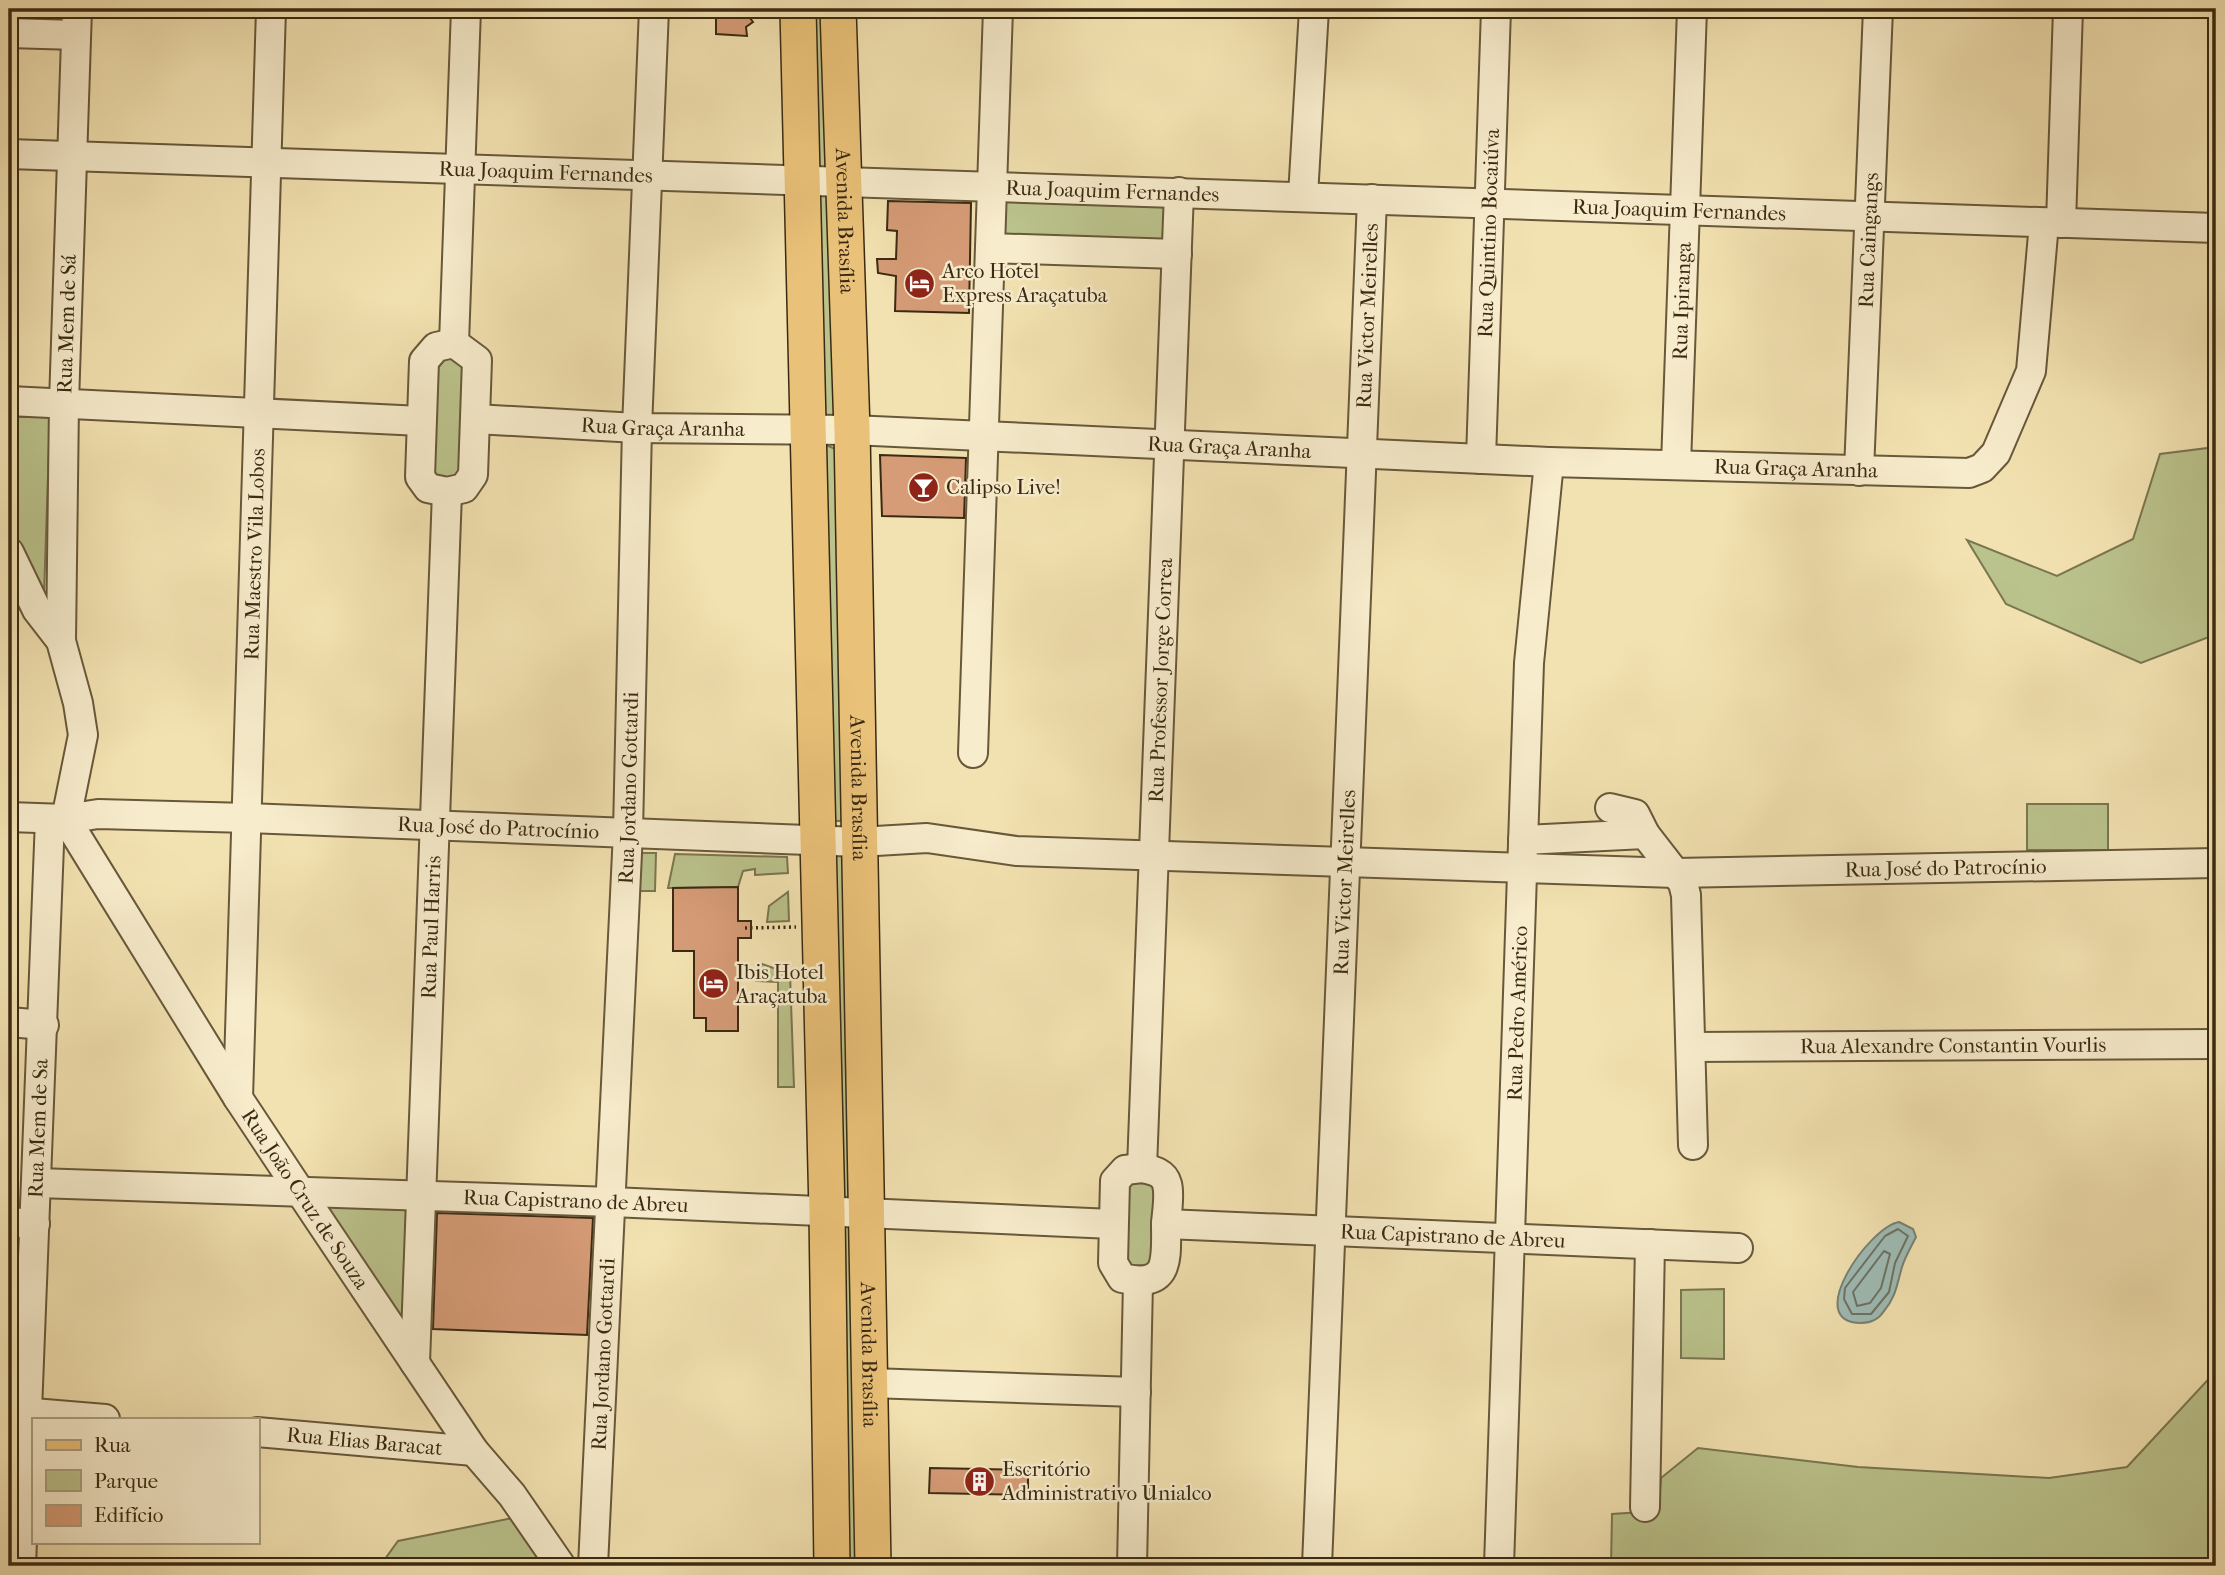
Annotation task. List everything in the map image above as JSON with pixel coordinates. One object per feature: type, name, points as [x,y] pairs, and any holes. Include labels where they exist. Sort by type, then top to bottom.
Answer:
[{"type":"main road","name":"Avenida Brasília","points":[[798,9],[800,180],[827,1212],[832,1566]]},
{"type":"main road","name":"Avenida Brasília","points":[[838,9],[852,430],[873,1566]]},
{"type":"street","name":"Rua Maestro Vila Lobos","points":[[238,1098],[271,9]]},
{"type":"street","points":[[454,344],[466,9]]},
{"type":"street","name":"Rua Jordano Gottardi","points":[[593,1566],[628,832],[637,428],[654,9]]},
{"type":"street","points":[[973,753],[998,9]]},
{"type":"street","points":[[1303,196],[1314,9]]},
{"type":"street","name":"Rua Quintino Bocaiúva","points":[[1481,459],[1496,9]]},
{"type":"street","name":"Rua Ipiranga","points":[[1676,465],[1692,9]]},
{"type":"street","name":"Rua Caingangs","points":[[1859,471],[1878,9]]},
{"type":"street","points":[[2052,223],[2068,9]]},
{"type":"street","points":[[9,33],[77,22]]},
{"type":"street","name":"Rua Mem de Sá","points":[[61,640],[64,403],[77,22]]},
{"type":"street","name":"Rua Joaquim Fernandes","points":[[9,154],[2216,228]]},
{"type":"street","name":"Rua Professor Jorge Correa","points":[[1142,1168],[1180,192]]},
{"type":"street","name":"Rua Victor Meirelles","points":[[1317,1566],[1372,199]]},
{"type":"street","name":"Rua Graça Aranha","points":[[475,419],[637,428],[852,430],[1549,462],[1962,474],[1982,468],[1996,453],[2031,371],[2052,223]]},
{"type":"street","points":[[990,248],[1177,254]]},
{"type":"street","points":[[454,344],[477,360],[475,419],[473,475],[464,488],[447,492],[428,488],[420,477],[424,361],[436,347],[454,344]]},
{"type":"street","points":[[9,401],[421,421]]},
{"type":"street","name":"Rua Pedro Américo","points":[[1499,1566],[1529,663],[1549,462]]},
{"type":"street","name":"Rua Paul Harris","points":[[415,1363],[419,1195],[447,492]]},
{"type":"street","points":[[9,552],[37,610],[61,640]]},
{"type":"street","points":[[9,608],[37,610]]},
{"type":"street","name":"Rua Mem de Sa","points":[[20,1566],[18,1412],[22,1223],[37,1183],[44,1025],[58,819],[83,735],[78,704],[61,640]]},
{"type":"street","points":[[1610,808],[1635,814],[1644,834],[1683,883],[1689,905],[1693,1144]]},
{"type":"street","name":"Rua José do Patrocínio","points":[[9,817],[58,819],[99,814],[248,818],[859,842],[927,838],[1005,851],[1345,861]]},
{"type":"street","name":"Rua João Cruz de Souza","points":[[58,819],[300,1193],[474,1451],[512,1494],[561,1566]]},
{"type":"street","points":[[1523,840],[1644,834]]},
{"type":"street","points":[[1590,836],[1590,870]]},
{"type":"street","points":[[1345,861],[1522,868]]},
{"type":"street","name":"Rua José do Patrocínio","points":[[1522,868],[1675,873],[2216,863]]},
{"type":"street","points":[[9,1022],[44,1025]]},
{"type":"street","name":"Rua Alexandre Constantin Vourlis","points":[[1691,1047],[2216,1044]]},
{"type":"street","points":[[1142,1168],[1159,1172],[1167,1183],[1166,1266],[1156,1277],[1138,1282],[1122,1278],[1112,1263],[1115,1181],[1125,1170],[1142,1168]]},
{"type":"street","name":"Rua Capistrano de Abreu","points":[[37,1183],[612,1202],[1114,1224]]},
{"type":"street","name":"Rua Capistrano de Abreu","points":[[1166,1224],[1738,1248]]},
{"type":"street","points":[[1645,1507],[1650,1244]]},
{"type":"street","points":[[1132,1566],[1138,1282]]},
{"type":"street","points":[[870,1383],[1136,1392]]},
{"type":"street","points":[[18,1412],[93,1418]]},
{"type":"street","name":"Rua Elias Baracat","points":[[259,1432],[474,1451]]},
{"type":"path","points":[[745,928],[819,927]]},
{"type":"green space","points":[[811,9],[825,9],[829,167],[818,171]]},
{"type":"green space","points":[[826,193],[830,198],[835,412],[832,416],[824,416],[819,194]]},
{"type":"green space","points":[[1002,200],[1168,206],[1166,247],[1001,241]]},
{"type":"green space","points":[[452,357],[464,365],[461,471],[456,477],[447,479],[432,473],[436,366],[442,359]]},
{"type":"green space","points":[[9,417],[50,417],[44,594],[9,539]]},
{"type":"green space","points":[[825,445],[836,449],[843,817],[840,821],[832,821]]},
{"type":"green space","points":[[2216,447],[2216,641],[2214,635],[2141,663],[2006,604],[1967,540],[2057,576],[2133,539],[2160,454]]},
{"type":"green space","points":[[2027,804],[2108,804],[2108,850],[2027,850]]},
{"type":"green space","points":[[639,853],[656,853],[655,891],[638,891]]},
{"type":"green space","points":[[675,854],[787,857],[788,873],[755,875],[755,869],[743,871],[738,887],[668,888]]},
{"type":"green space","points":[[833,855],[841,855],[844,861],[852,1196],[847,1201],[841,1201]]},
{"type":"green space","points":[[788,892],[789,921],[767,922],[769,906]]},
{"type":"green space","points":[[762,964],[790,974],[794,1087],[778,1087],[778,982],[756,981],[757,968]]},
{"type":"green space","points":[[1141,1179],[1156,1187],[1155,1262],[1150,1267],[1129,1268],[1124,1260],[1126,1185]]},
{"type":"green space","points":[[315,1201],[418,1201],[413,1356]]},
{"type":"green space","points":[[843,1226],[850,1227],[861,1566],[844,1566]]},
{"type":"green space","points":[[1724,1289],[1724,1359],[1681,1358],[1681,1290]]},
{"type":"green space","points":[[2216,1371],[2216,1566],[1611,1566],[1612,1514],[1658,1511],[1661,1478],[1698,1448],[1858,1467],[2049,1478],[2127,1467]]},
{"type":"green space","points":[[518,1517],[550,1566],[380,1566],[398,1541]]},
{"type":"water","points":[[1899,1222],[1913,1229],[1916,1237],[1903,1263],[1891,1301],[1880,1316],[1871,1321],[1861,1323],[1844,1319],[1838,1308],[1839,1292],[1847,1274],[1872,1240],[1886,1228]]},
{"type":"building","points":[[725,9],[743,9],[753,22],[746,27],[747,36],[716,34],[716,17],[725,17]]},
{"type":"building","points":[[888,201],[971,203],[969,313],[895,311],[896,276],[878,273],[877,259],[896,259],[897,231],[887,230]]},
{"type":"building","name":"Calipso Live!","points":[[880,455],[966,458],[964,518],[882,516]]},
{"type":"building","points":[[738,887],[738,921],[751,921],[751,938],[738,938],[738,1031],[706,1031],[706,1018],[694,1018],[694,951],[673,951],[673,888]]},
{"type":"building","points":[[437,1213],[593,1218],[587,1335],[433,1329]]},
{"type":"building","name":"Escritório Administrativo Unialco","points":[[930,1468],[1028,1470],[1028,1495],[929,1493]]},
{"type":"place","name":"Arco Hotel Express Araçatuba","points":[[919,283]]},
{"type":"place","name":"Calipso Live!","points":[[923,487]]},
{"type":"place","name":"Ibis Hotel Araçatuba","points":[[713,984]]},
{"type":"place","name":"Escritório Administrativo Unialco","points":[[979,1481]]}]
